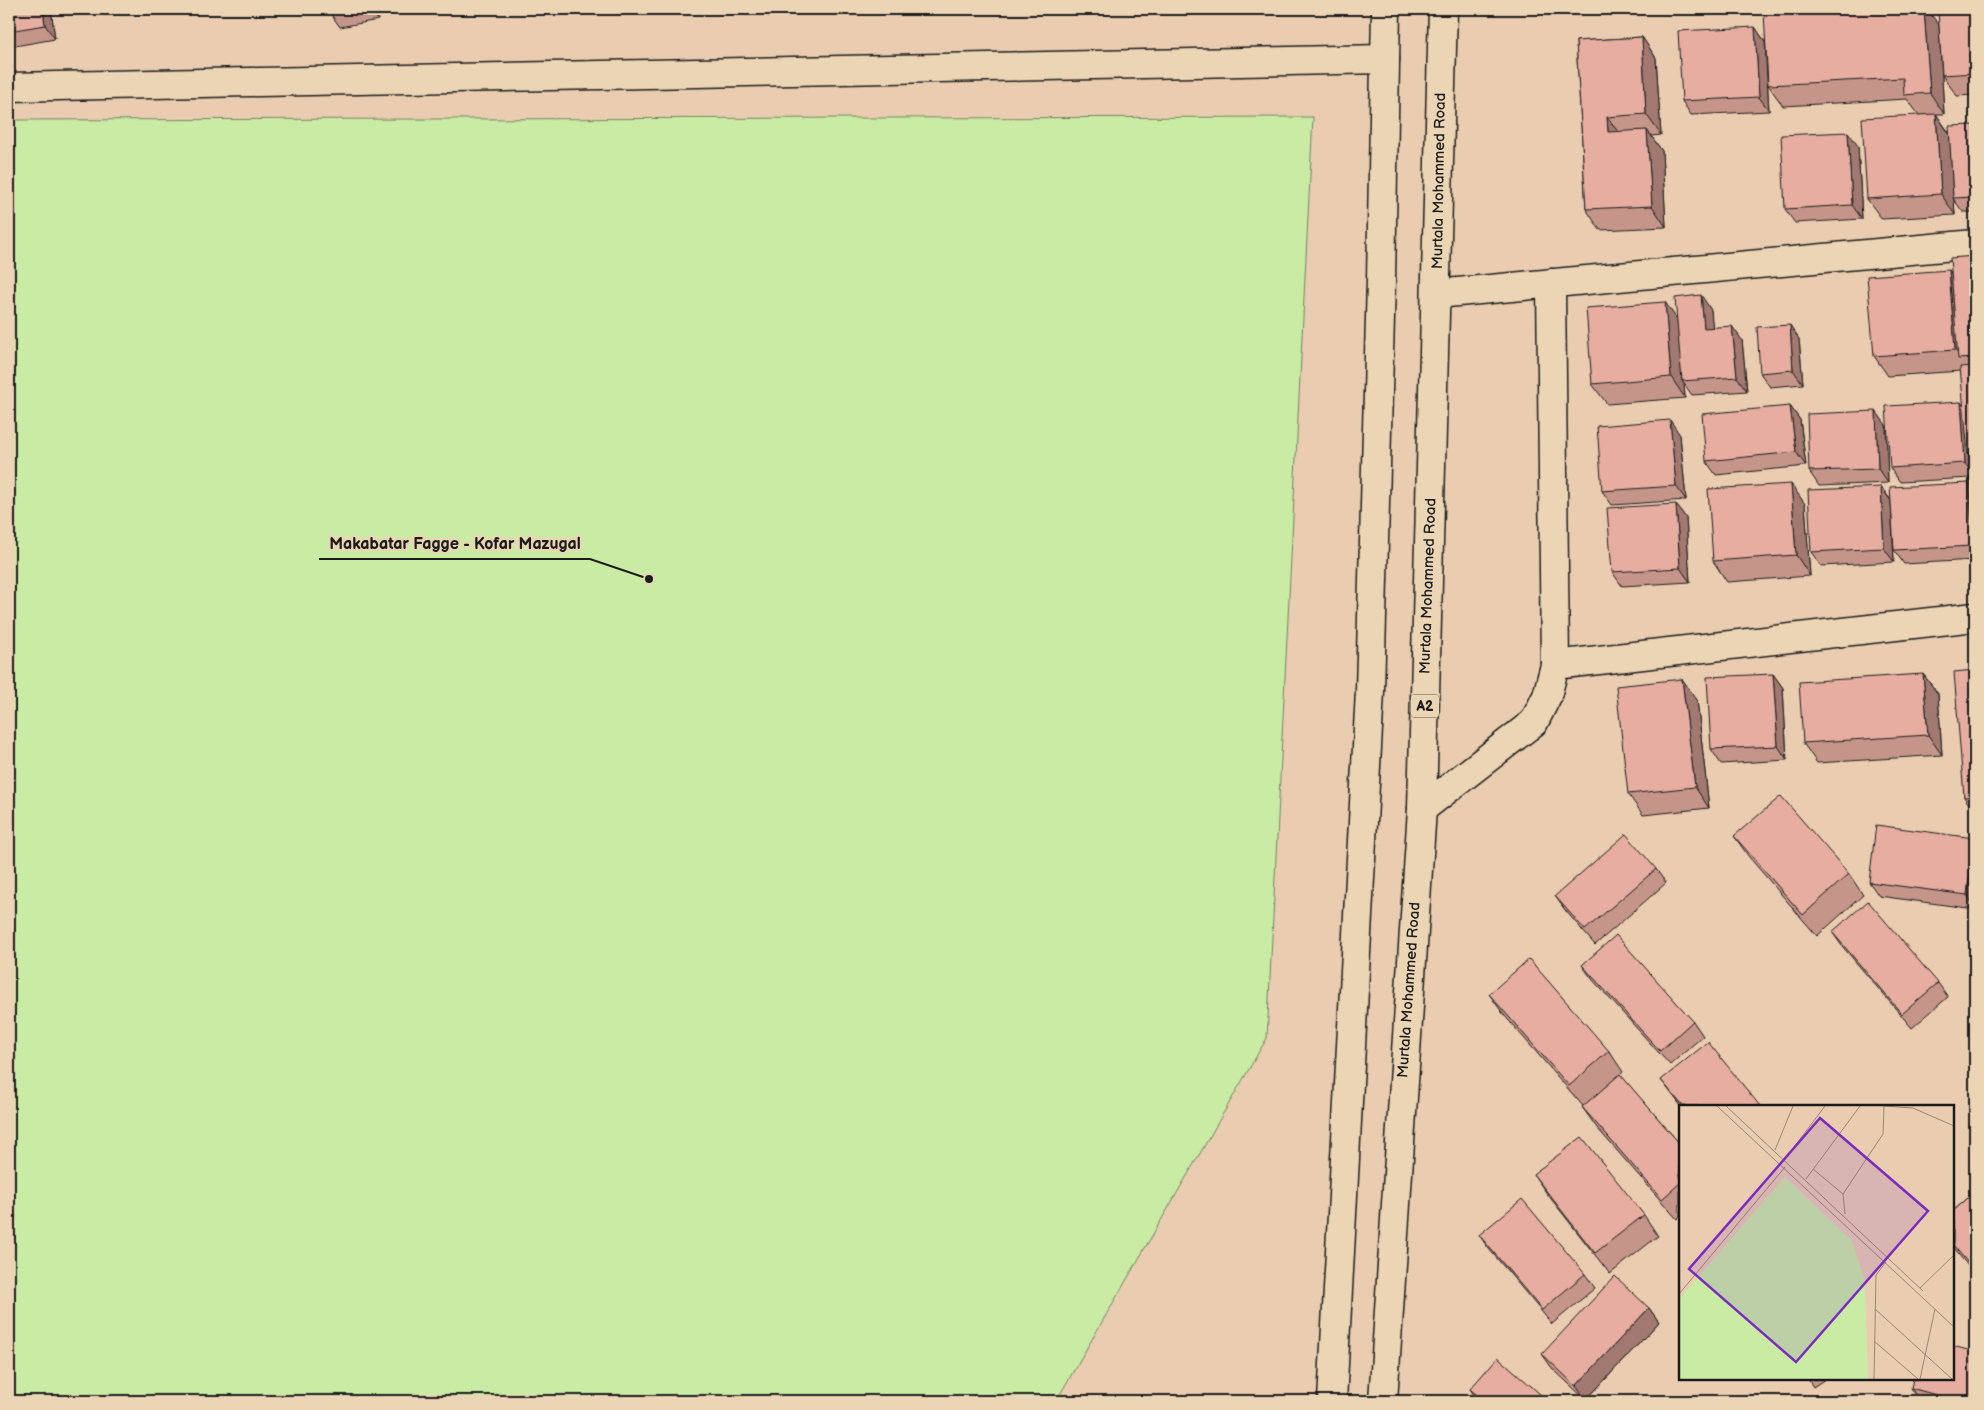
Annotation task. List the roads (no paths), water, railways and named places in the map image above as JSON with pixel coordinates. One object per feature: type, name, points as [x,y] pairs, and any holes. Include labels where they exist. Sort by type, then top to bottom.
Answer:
[{"type":"main road","points":[[1332,1401],[1370,691],[1386,9]]},
{"type":"main road","name":"Murtala Mohammed Road","points":[[1383,1401],[1422,809],[1443,9]]},
{"type":"main road","points":[[9,87],[1385,59]]},
{"type":"main road","points":[[1436,294],[1975,244]]},
{"type":"main road","points":[[1422,809],[1534,722],[1547,696],[1555,665],[1551,283]]},
{"type":"main road","points":[[1555,665],[1975,617]]},
{"type":"place","name":"Makabatar Fagge - Kofar Mazugal","points":[[649,579]]}]
